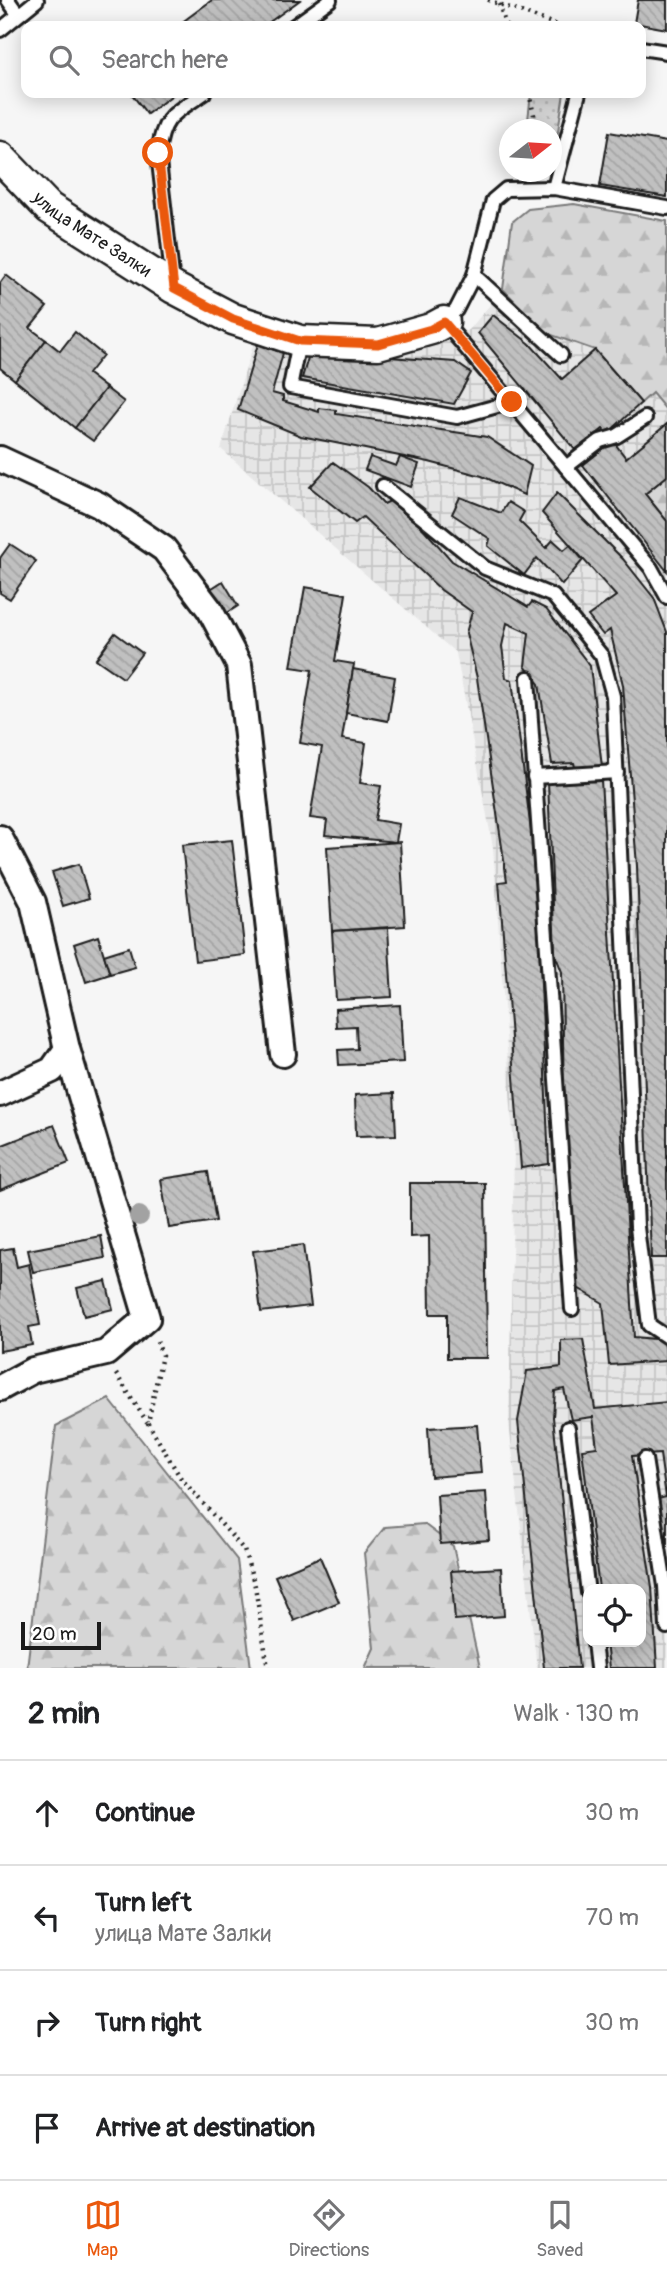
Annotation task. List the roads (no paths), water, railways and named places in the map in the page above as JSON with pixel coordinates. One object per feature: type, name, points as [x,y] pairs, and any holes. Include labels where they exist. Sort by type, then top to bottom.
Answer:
[{"type":"street","name":"улица Мате Залки","points":[[0,157],[49,208],[174,288],[233,319],[300,341],[378,344],[431,329],[444,322]]},
{"type":"street","points":[[0,460],[99,505],[164,549],[210,610],[239,665],[283,1054]]},
{"type":"street","points":[[0,838],[33,902],[67,1049],[147,1318],[106,1353],[33,1370],[0,1388]]},
{"type":"street","points":[[0,1094],[52,1070],[67,1049]]},
{"type":"lane","points":[[8,0],[18,14]]},
{"type":"lane","points":[[0,30],[37,0]]},
{"type":"lane","points":[[301,21],[330,0]]},
{"type":"lane","points":[[646,49],[667,52]]},
{"type":"lane","points":[[174,288],[158,153],[161,135],[168,119],[197,98]]},
{"type":"lane","points":[[554,188],[578,98]]},
{"type":"lane","points":[[667,208],[554,188],[506,189],[493,200],[474,275],[456,310],[444,322],[651,568],[667,597]]},
{"type":"lane","points":[[474,275],[561,355]]},
{"type":"lane","points":[[300,341],[290,387],[457,417],[512,402]]},
{"type":"lane","points":[[566,467],[600,441],[617,436],[645,418]]},
{"type":"lane","points":[[383,486],[485,568],[552,596],[602,656],[613,696],[637,1227],[649,1325],[667,1337]]},
{"type":"lane","points":[[528,678],[572,1308]]},
{"type":"lane","points":[[534,777],[617,772]]},
{"type":"lane","points":[[568,1428],[587,1584]]},
{"type":"lane","points":[[645,1459],[665,1586],[667,1627]]},
{"type":"lane","points":[[595,1647],[597,1668]]}]
